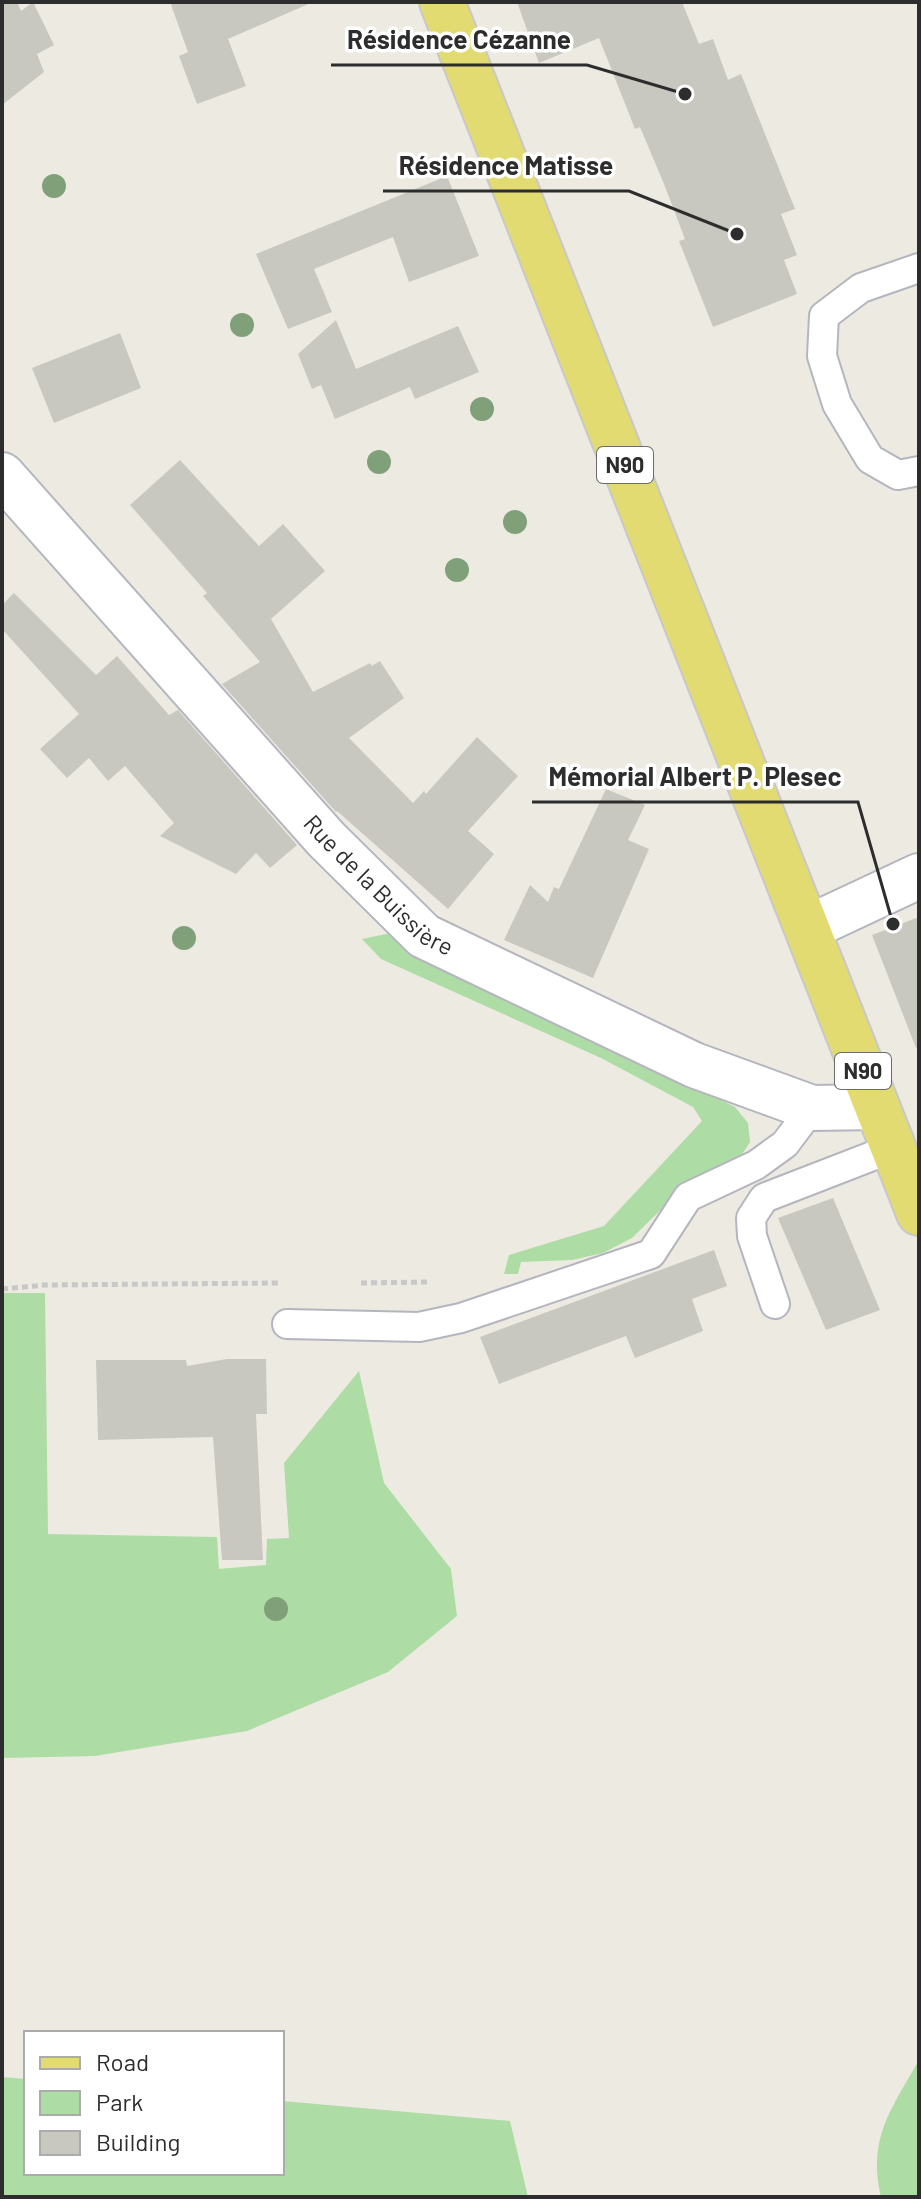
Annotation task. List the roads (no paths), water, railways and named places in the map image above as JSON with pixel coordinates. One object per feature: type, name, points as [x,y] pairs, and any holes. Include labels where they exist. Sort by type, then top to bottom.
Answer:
[{"type":"main road","name":"N90","points":[[442,2],[919,1213]]},
{"type":"street","name":"Rue de la Buissière","points":[[2,475],[326,839],[424,936],[694,1065],[812,1108],[877,1107]]},
{"type":"street","points":[[808,928],[919,876]]},
{"type":"lane","points":[[919,268],[861,288],[824,316],[822,356],[837,404],[870,459],[898,475],[919,471]]},
{"type":"lane","points":[[287,1324],[419,1327],[461,1318],[651,1254],[688,1197],[756,1165],[785,1144],[812,1108]]},
{"type":"lane","points":[[775,1304],[752,1236],[751,1218],[764,1198],[893,1148]]},
{"type":"place","name":"Résidence Cézanne","points":[[685,94]]},
{"type":"place","name":"Résidence Matisse","points":[[737,234]]},
{"type":"place","name":"Mémorial Albert P. Plesec","points":[[893,924]]}]
